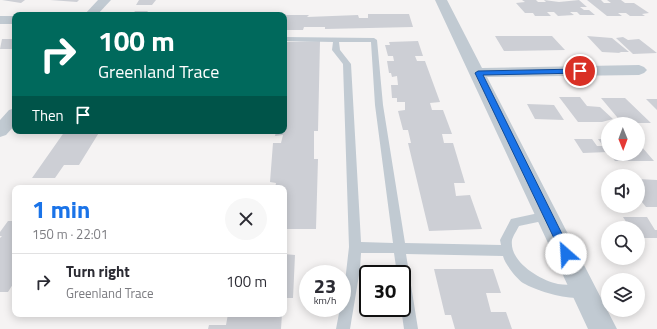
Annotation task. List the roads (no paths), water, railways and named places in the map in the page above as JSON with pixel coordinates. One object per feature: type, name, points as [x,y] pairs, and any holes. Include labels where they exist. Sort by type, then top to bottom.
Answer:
[{"type":"street","points":[[93,12],[104,0]]},
{"type":"street","points":[[441,0],[603,329]]},
{"type":"street","points":[[0,20],[12,20]]},
{"type":"street","points":[[478,73],[639,70]]},
{"type":"street","points":[[0,131],[12,117]]},
{"type":"lane","points":[[287,39],[374,40],[379,104],[411,329]]},
{"type":"lane","points":[[336,39],[336,50],[347,64],[355,247],[354,269],[343,329]]},
{"type":"lane","points":[[548,216],[515,222],[506,240],[509,258],[527,278],[558,290],[585,292]]},
{"type":"lane","points":[[355,247],[508,251]]}]
